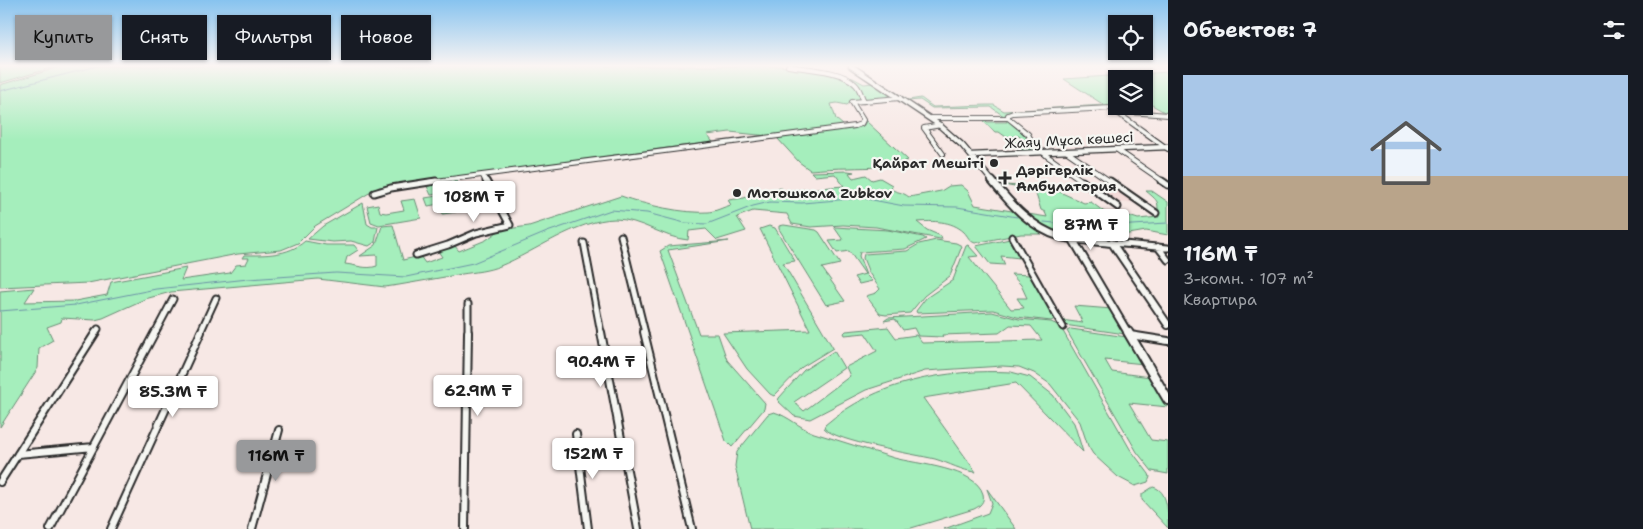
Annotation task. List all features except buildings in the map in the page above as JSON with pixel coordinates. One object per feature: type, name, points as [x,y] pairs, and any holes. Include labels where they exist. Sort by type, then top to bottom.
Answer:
[{"type":"street","points":[[859,91],[864,100]]},
{"type":"street","points":[[889,91],[941,125],[971,155],[1016,207],[1033,222],[1046,231],[1070,238],[1168,400]]},
{"type":"street","points":[[374,194],[390,188],[855,126],[861,124],[863,120],[851,103],[864,100],[900,98]]},
{"type":"street","points":[[1008,118],[1008,114],[1013,113],[1108,108]]},
{"type":"street","points":[[1153,114],[1168,115]]},
{"type":"street","points":[[1123,115],[1167,147]]},
{"type":"street","points":[[932,118],[1008,118],[1028,134],[1032,142],[1043,152],[1118,208]]},
{"type":"street","points":[[941,125],[924,128],[943,154]]},
{"type":"street","name":"Жаяу Мұса көшесі","points":[[971,155],[1167,147]]},
{"type":"street","points":[[1116,149],[1168,185]]},
{"type":"street","points":[[1066,151],[1156,212]]},
{"type":"street","points":[[416,255],[448,245],[473,234],[510,225],[484,176]]},
{"type":"street","points":[[621,236],[692,529]]},
{"type":"street","points":[[1012,237],[1063,327]]},
{"type":"street","points":[[1055,237],[1168,248]]},
{"type":"street","points":[[584,242],[638,529]]},
{"type":"street","points":[[1112,243],[1168,325]]},
{"type":"street","points":[[1158,247],[1168,260]]},
{"type":"street","points":[[111,529],[216,298]]},
{"type":"street","points":[[50,529],[174,299]]},
{"type":"street","points":[[465,529],[468,304]]},
{"type":"street","points":[[0,482],[98,329]]},
{"type":"street","points":[[1129,335],[1168,341]]},
{"type":"street","points":[[252,529],[279,430]]},
{"type":"street","points":[[576,434],[588,529]]},
{"type":"street","points":[[18,454],[94,446]]},
{"type":"shaded area","points":[[1118,188],[1137,202],[1116,203],[1098,190]]},
{"type":"green space","points":[[0,91],[885,91],[891,95],[890,98],[852,101],[847,105],[831,104],[836,119],[844,126],[768,136],[730,132],[707,135],[713,142],[379,187],[315,226],[298,243],[281,250],[238,254],[88,283],[0,287]]},
{"type":"green space","points":[[891,91],[908,100],[921,98],[933,107],[994,105],[1004,111],[1104,105],[1082,91],[1108,91],[1108,108],[1012,112],[1007,113],[1005,117],[991,107],[932,108],[920,100],[907,101]]},
{"type":"green space","points":[[1153,91],[1168,91],[1168,114],[1153,106]]},
{"type":"green space","points":[[984,119],[987,122],[1007,122],[1006,120],[1009,120],[1039,151],[1025,152],[1010,140],[1022,140],[1019,136],[1006,137],[999,132],[995,132],[982,120]]},
{"type":"green space","points":[[866,121],[908,160],[894,165],[879,167],[810,170],[799,162],[777,138],[855,127],[864,125]]},
{"type":"green space","points":[[811,172],[854,172],[849,173],[853,178],[866,175],[872,180],[880,178],[892,185],[891,189],[909,197],[941,191],[949,186],[961,185],[968,191],[975,205],[1018,212],[1042,234],[1021,234],[975,243],[959,228],[942,222],[917,222],[927,230],[941,236],[942,239],[940,239],[876,227],[843,225],[811,227],[792,224],[787,214],[753,211],[737,217],[746,231],[717,240],[706,229],[689,231],[688,240],[670,236],[634,222],[615,219],[600,221],[571,231],[495,268],[399,285],[385,287],[318,279],[171,292],[145,299],[103,318],[95,320],[62,318],[61,322],[47,327],[53,340],[39,348],[38,368],[0,427],[0,291],[34,288],[25,302],[75,301],[107,295],[111,282],[186,268],[181,280],[230,273],[236,265],[246,264],[249,258],[242,258],[244,255],[268,255],[284,252],[305,241],[326,245],[354,245],[358,250],[347,257],[345,264],[373,267],[377,266],[377,255],[360,256],[376,245],[382,226],[393,225],[403,260],[420,256],[425,263],[442,257],[438,251],[454,245],[459,251],[486,240],[500,230],[529,226],[621,196],[665,208],[688,212],[709,212],[731,205],[728,200],[744,198],[759,192],[781,188],[783,191],[844,186],[835,174],[815,176]]},
{"type":"green space","points":[[456,180],[460,188],[456,191],[431,195],[426,184]]},
{"type":"green space","points":[[1004,185],[1051,188],[1084,203],[1091,202],[1111,217],[1129,216],[1138,219],[1159,217],[1156,201],[1146,191],[1152,191],[1168,202],[1168,235],[1146,231],[1123,235],[1120,237],[1123,242],[1072,237],[1050,229],[1028,214],[1047,217],[1045,212],[1041,210],[1035,191]]},
{"type":"green space","points":[[450,194],[456,212],[443,214],[439,204],[428,206],[425,198]]},
{"type":"green space","points":[[415,199],[421,218],[379,225],[371,222],[367,206],[378,204],[380,212],[386,213],[404,210],[401,201]]},
{"type":"green space","points":[[363,203],[367,224],[372,227],[378,227],[375,242],[369,246],[351,241],[333,242],[308,239],[323,226]]},
{"type":"green space","points":[[784,225],[819,232],[840,264],[822,268],[845,301],[826,305],[779,229],[779,226]]},
{"type":"green space","points":[[769,226],[775,228],[795,261],[783,263],[833,348],[802,367],[774,396],[747,369],[723,333],[810,330],[760,229]]},
{"type":"green space","points":[[834,227],[888,230],[926,239],[905,249],[860,252],[859,256],[866,275],[872,281],[859,284],[854,277],[865,274],[849,251],[837,253],[829,241],[843,240]]},
{"type":"green space","points":[[1010,239],[1020,258],[1001,256],[1005,265],[990,264],[976,246]]},
{"type":"green space","points":[[936,240],[956,243],[962,246],[950,276],[924,296],[910,313],[880,314],[866,296],[876,293],[880,289],[869,273],[863,258],[864,254],[907,251],[919,244]]},
{"type":"green space","points":[[729,241],[668,250],[699,334],[718,334],[727,360],[765,403],[764,409],[732,447],[726,441],[660,251],[668,246]]},
{"type":"green space","points":[[968,245],[978,256],[969,257],[1011,309],[1024,308],[1017,298],[1027,298],[1021,285],[1011,274],[1030,275],[1055,319],[1051,321],[1017,317],[993,310],[917,313],[916,311],[926,298],[953,280]]},
{"type":"green space","points":[[1074,306],[1112,309],[1125,334],[1064,325],[1061,320],[1083,323]]},
{"type":"green space","points":[[992,312],[1019,319],[1051,322],[1060,326],[1130,449],[1149,474],[1148,482],[1135,486],[1118,477],[1093,454],[1088,446],[1080,422],[1050,384],[1034,373],[1019,367],[1002,366],[925,371],[866,390],[810,419],[794,416],[778,401],[804,370],[834,351],[844,368],[794,402],[804,411],[850,376],[846,367],[877,351],[865,333],[845,335],[846,331],[888,327],[896,338],[916,335],[922,343],[1042,340],[1031,326],[1010,325],[999,333],[942,335],[943,337],[918,336],[914,328],[903,330],[895,319],[884,321],[888,318]]},
{"type":"green space","points":[[1071,329],[1127,337],[1144,364],[1105,360],[1112,372],[1151,377],[1168,404],[1168,407],[1129,403],[1151,440],[1168,442],[1168,474],[1152,471],[1137,452],[1067,331]]},
{"type":"green space","points":[[1011,372],[1030,377],[1053,395],[1074,423],[1083,452],[1016,383],[923,398],[976,472],[961,469],[935,459],[859,443],[831,433],[824,428],[825,425],[845,410],[889,388],[937,376],[962,373]]},
{"type":"green space","points":[[774,412],[814,433],[894,458],[944,468],[958,473],[978,485],[983,494],[983,501],[974,509],[908,529],[750,529],[735,466],[737,452],[768,414]]},
{"type":"green space","points":[[1153,487],[1158,489],[1164,497],[1168,528],[1142,500],[1142,494]]},
{"type":"green space","points":[[987,489],[1016,529],[944,529],[988,513],[992,503]]},
{"type":"waterway","points":[[0,311],[76,305],[156,289],[248,279],[336,273],[406,277],[473,263],[547,232],[611,210],[647,213],[685,223],[707,224],[753,206],[770,202],[802,203],[862,198],[904,206],[957,207],[1017,217]]},
{"type":"waterway","points":[[1044,222],[1096,227],[1168,223]]},
{"type":"place","name":"Қайрат Мешіті","points":[[994,163]]},
{"type":"place","name":"Дәрігерлік Амбулатория","points":[[1005,178]]},
{"type":"place","name":"Мотошкола Zubkov","points":[[737,193]]}]
